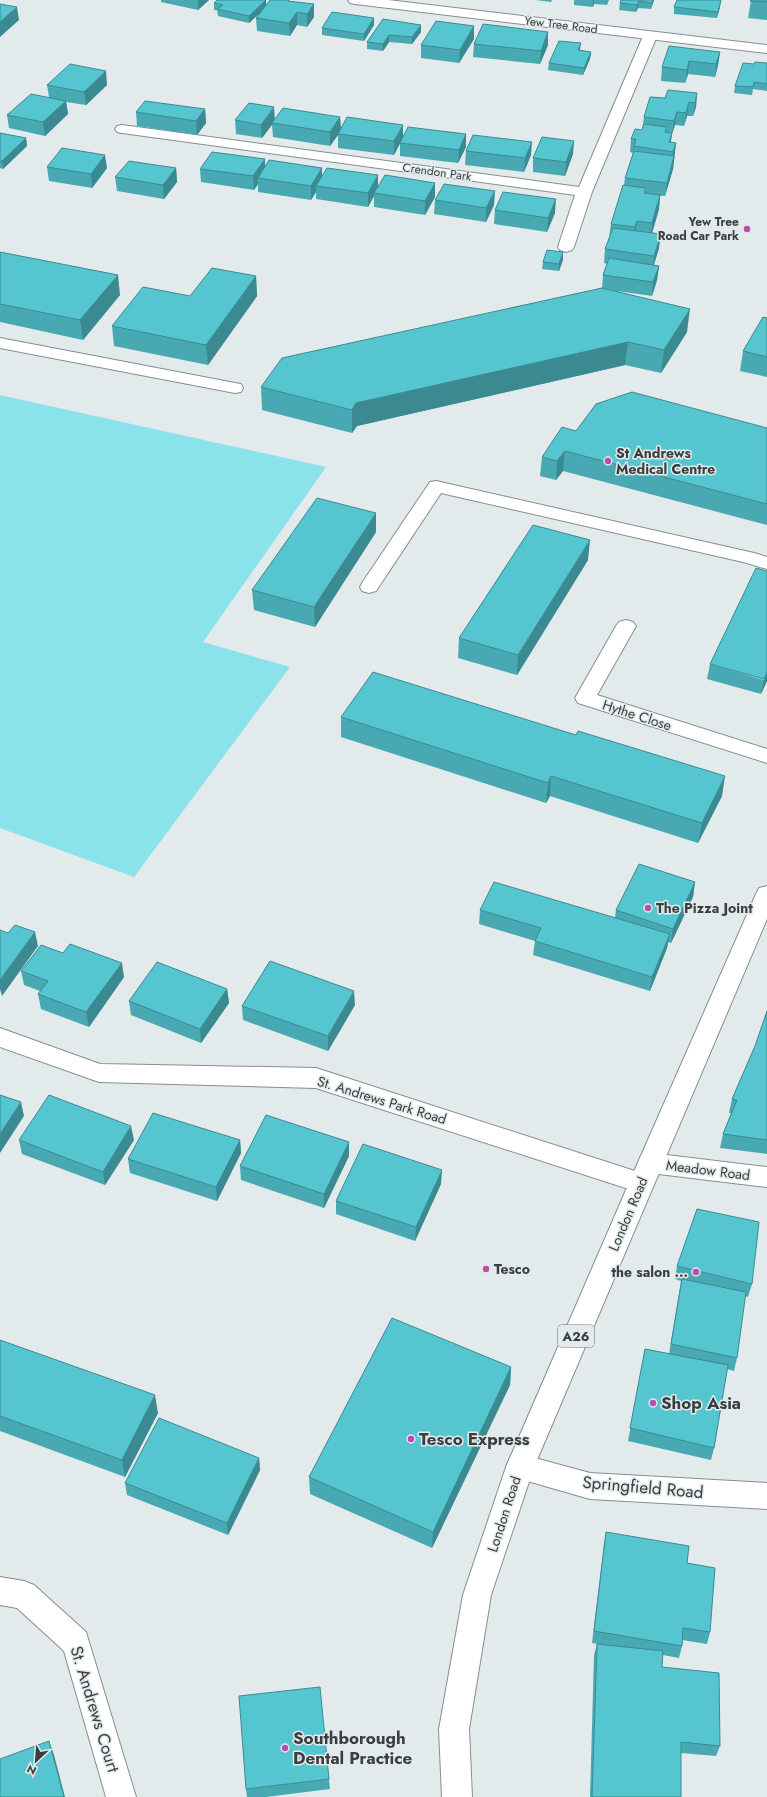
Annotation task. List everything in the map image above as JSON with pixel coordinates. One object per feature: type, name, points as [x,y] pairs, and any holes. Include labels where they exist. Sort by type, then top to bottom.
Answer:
[{"type":"main road","name":"Yew Tree Road","points":[[355,0],[767,49]]},
{"type":"main road","points":[[566,247],[584,192],[650,36]]},
{"type":"main road","name":"Crendon Park","points":[[122,129],[584,192]]},
{"type":"main road","points":[[0,343],[235,388]]},
{"type":"main road","points":[[369,587],[436,486],[747,557],[767,563]]},
{"type":"main road","name":"Hythe Close","points":[[626,626],[585,698],[767,756]]},
{"type":"main road","name":"London Road","points":[[457,1797],[454,1729],[477,1595],[520,1467],[645,1173],[767,894]]},
{"type":"main road","name":"St. Andrews Park Road","points":[[0,1037],[100,1073],[316,1078],[645,1173]]},
{"type":"main road","name":"Meadow Road","points":[[645,1173],[767,1177]]},
{"type":"main road","name":"Springfield Road","points":[[520,1467],[590,1486],[767,1496]]},
{"type":"main road","name":"St. Andrews Court","points":[[0,1591],[24,1595],[76,1642],[121,1797]]},
{"type":"shaded area","points":[[0,395],[326,467],[203,642],[290,667],[134,877],[0,828]]},
{"type":"building","points":[[217,0],[266,0],[249,16],[217,9],[223,5],[214,3]]},
{"type":"building","points":[[270,0],[289,0],[288,1],[314,4],[307,14],[297,12],[289,23],[256,18]]},
{"type":"building","points":[[621,0],[653,0],[652,3],[639,1],[637,5],[620,3]]},
{"type":"building","points":[[677,0],[721,0],[718,12],[674,7]]},
{"type":"building","points":[[767,0],[767,2],[750,1]]},
{"type":"building","points":[[0,4],[17,7],[0,22]]},
{"type":"building","points":[[332,12],[374,18],[364,34],[322,28]]},
{"type":"building","points":[[383,19],[421,25],[412,37],[389,35],[383,44],[367,42]]},
{"type":"building","points":[[436,21],[474,26],[460,50],[421,45]]},
{"type":"building","points":[[483,24],[548,32],[541,51],[474,44]]},
{"type":"building","points":[[559,41],[581,43],[578,50],[591,52],[584,68],[549,63]]},
{"type":"building","points":[[669,46],[720,52],[716,64],[689,61],[687,70],[662,67]]},
{"type":"building","points":[[755,62],[767,63],[767,84],[754,82],[753,87],[735,86],[743,63],[754,64]]},
{"type":"building","points":[[70,64],[106,71],[84,92],[47,85]]},
{"type":"building","points":[[668,90],[697,93],[695,103],[689,102],[686,113],[677,112],[674,121],[644,117],[650,97],[665,98]]},
{"type":"building","points":[[31,94],[66,101],[43,122],[7,115]]},
{"type":"building","points":[[145,101],[205,109],[196,121],[136,112]]},
{"type":"building","points":[[249,103],[274,107],[261,125],[235,120]]},
{"type":"building","points":[[283,108],[340,117],[330,132],[272,123]]},
{"type":"building","points":[[347,117],[403,125],[394,141],[338,134]]},
{"type":"building","points":[[644,124],[667,127],[665,132],[672,133],[669,142],[676,143],[673,152],[634,146],[636,139],[631,139],[635,129],[642,130]]},
{"type":"building","points":[[408,127],[466,134],[459,150],[400,143]]},
{"type":"building","points":[[0,133],[26,138],[2,161],[0,161]]},
{"type":"building","points":[[473,135],[532,142],[525,158],[466,151]]},
{"type":"building","points":[[542,137],[574,141],[566,162],[533,158]]},
{"type":"building","points":[[62,148],[105,155],[91,174],[47,167]]},
{"type":"building","points":[[634,151],[674,156],[667,183],[625,178]]},
{"type":"building","points":[[212,152],[265,159],[253,176],[200,169]]},
{"type":"building","points":[[269,160],[322,168],[311,186],[258,178]]},
{"type":"building","points":[[129,161],[176,168],[163,185],[115,177]]},
{"type":"building","points":[[327,168],[378,175],[368,193],[316,186]]},
{"type":"building","points":[[385,175],[435,183],[425,201],[374,193]]},
{"type":"building","points":[[444,184],[495,191],[486,208],[435,200]]},
{"type":"building","points":[[623,185],[646,188],[644,193],[660,195],[652,223],[637,221],[635,227],[611,224]]},
{"type":"building","points":[[503,192],[556,199],[548,218],[495,210]]},
{"type":"building","points":[[613,228],[661,234],[654,256],[605,249]]},
{"type":"building","points":[[547,250],[563,252],[559,264],[543,262]]},
{"type":"building","points":[[0,252],[118,275],[80,320],[0,304]]},
{"type":"building","points":[[609,258],[659,266],[653,282],[603,275]]},
{"type":"building","points":[[212,268],[256,276],[206,345],[112,326],[143,287],[190,296]]},
{"type":"building","points":[[602,288],[690,309],[664,350],[628,342],[356,403],[352,410],[261,387],[282,358]]},
{"type":"building","points":[[763,317],[767,318],[767,357],[743,351]]},
{"type":"building","points":[[632,392],[767,428],[767,504],[565,451],[557,461],[542,457],[562,427],[576,431],[596,404]]},
{"type":"building","points":[[317,498],[376,513],[314,607],[252,590]]},
{"type":"building","points":[[533,525],[590,540],[518,655],[459,638]]},
{"type":"building","points":[[756,568],[767,571],[767,672],[764,679],[710,664]]},
{"type":"building","points":[[373,672],[576,735],[578,731],[725,776],[702,823],[551,776],[548,783],[341,717]]},
{"type":"building","points":[[639,864],[695,882],[673,929],[616,910]]},
{"type":"building","points":[[494,882],[670,934],[652,977],[535,941],[541,928],[480,910]]},
{"type":"building","points":[[15,925],[35,932],[0,980],[0,930],[8,933]]},
{"type":"building","points":[[70,944],[122,963],[86,1012],[38,994],[48,981],[21,971],[41,945],[63,953]]},
{"type":"building","points":[[270,961],[354,991],[328,1036],[242,1006]]},
{"type":"building","points":[[157,962],[227,989],[200,1029],[129,1001]]},
{"type":"building","points":[[767,1011],[767,1140],[723,1134],[737,1100],[732,1099],[755,1046]]},
{"type":"building","points":[[0,1095],[21,1102],[0,1134]]},
{"type":"building","points":[[49,1095],[131,1126],[103,1172],[19,1140]]},
{"type":"building","points":[[153,1113],[240,1140],[216,1187],[128,1159]]},
{"type":"building","points":[[266,1115],[349,1142],[324,1194],[240,1166]]},
{"type":"building","points":[[363,1144],[442,1170],[416,1227],[336,1201]]},
{"type":"building","points":[[697,1209],[759,1222],[752,1284],[677,1266]]},
{"type":"building","points":[[682,1279],[746,1292],[737,1358],[671,1344]]},
{"type":"building","name":"Tesco Express","points":[[392,1318],[511,1367],[433,1532],[309,1477]]},
{"type":"building","points":[[0,1340],[155,1395],[122,1460],[0,1416]]},
{"type":"building","points":[[645,1349],[728,1365],[714,1448],[630,1428]]},
{"type":"building","points":[[159,1418],[259,1458],[227,1523],[125,1483]]},
{"type":"building","points":[[606,1532],[689,1546],[687,1563],[715,1568],[710,1632],[683,1628],[682,1646],[594,1631]]},
{"type":"building","points":[[597,1644],[663,1651],[662,1667],[719,1673],[720,1746],[681,1742],[681,1797],[592,1797]]},
{"type":"building","name":"Southborough Dental Practice","points":[[320,1687],[329,1779],[246,1789],[239,1696]]},
{"type":"building","points":[[49,1741],[64,1797],[0,1797],[0,1759]]},
{"type":"place","name":"Yew Tree Road Car Park","points":[[747,229]]},
{"type":"place","name":"St Andrews Medical Centre","points":[[608,461]]},
{"type":"place","name":"The Pizza Joint","points":[[648,908]]},
{"type":"place","name":"Tesco","points":[[486,1269]]},
{"type":"place","name":"the salon ...","points":[[696,1272]]},
{"type":"place","name":"Shop Asia","points":[[653,1403]]},
{"type":"place","name":"Tesco Express","points":[[411,1439]]},
{"type":"place","name":"Southborough Dental Practice","points":[[285,1748]]}]
